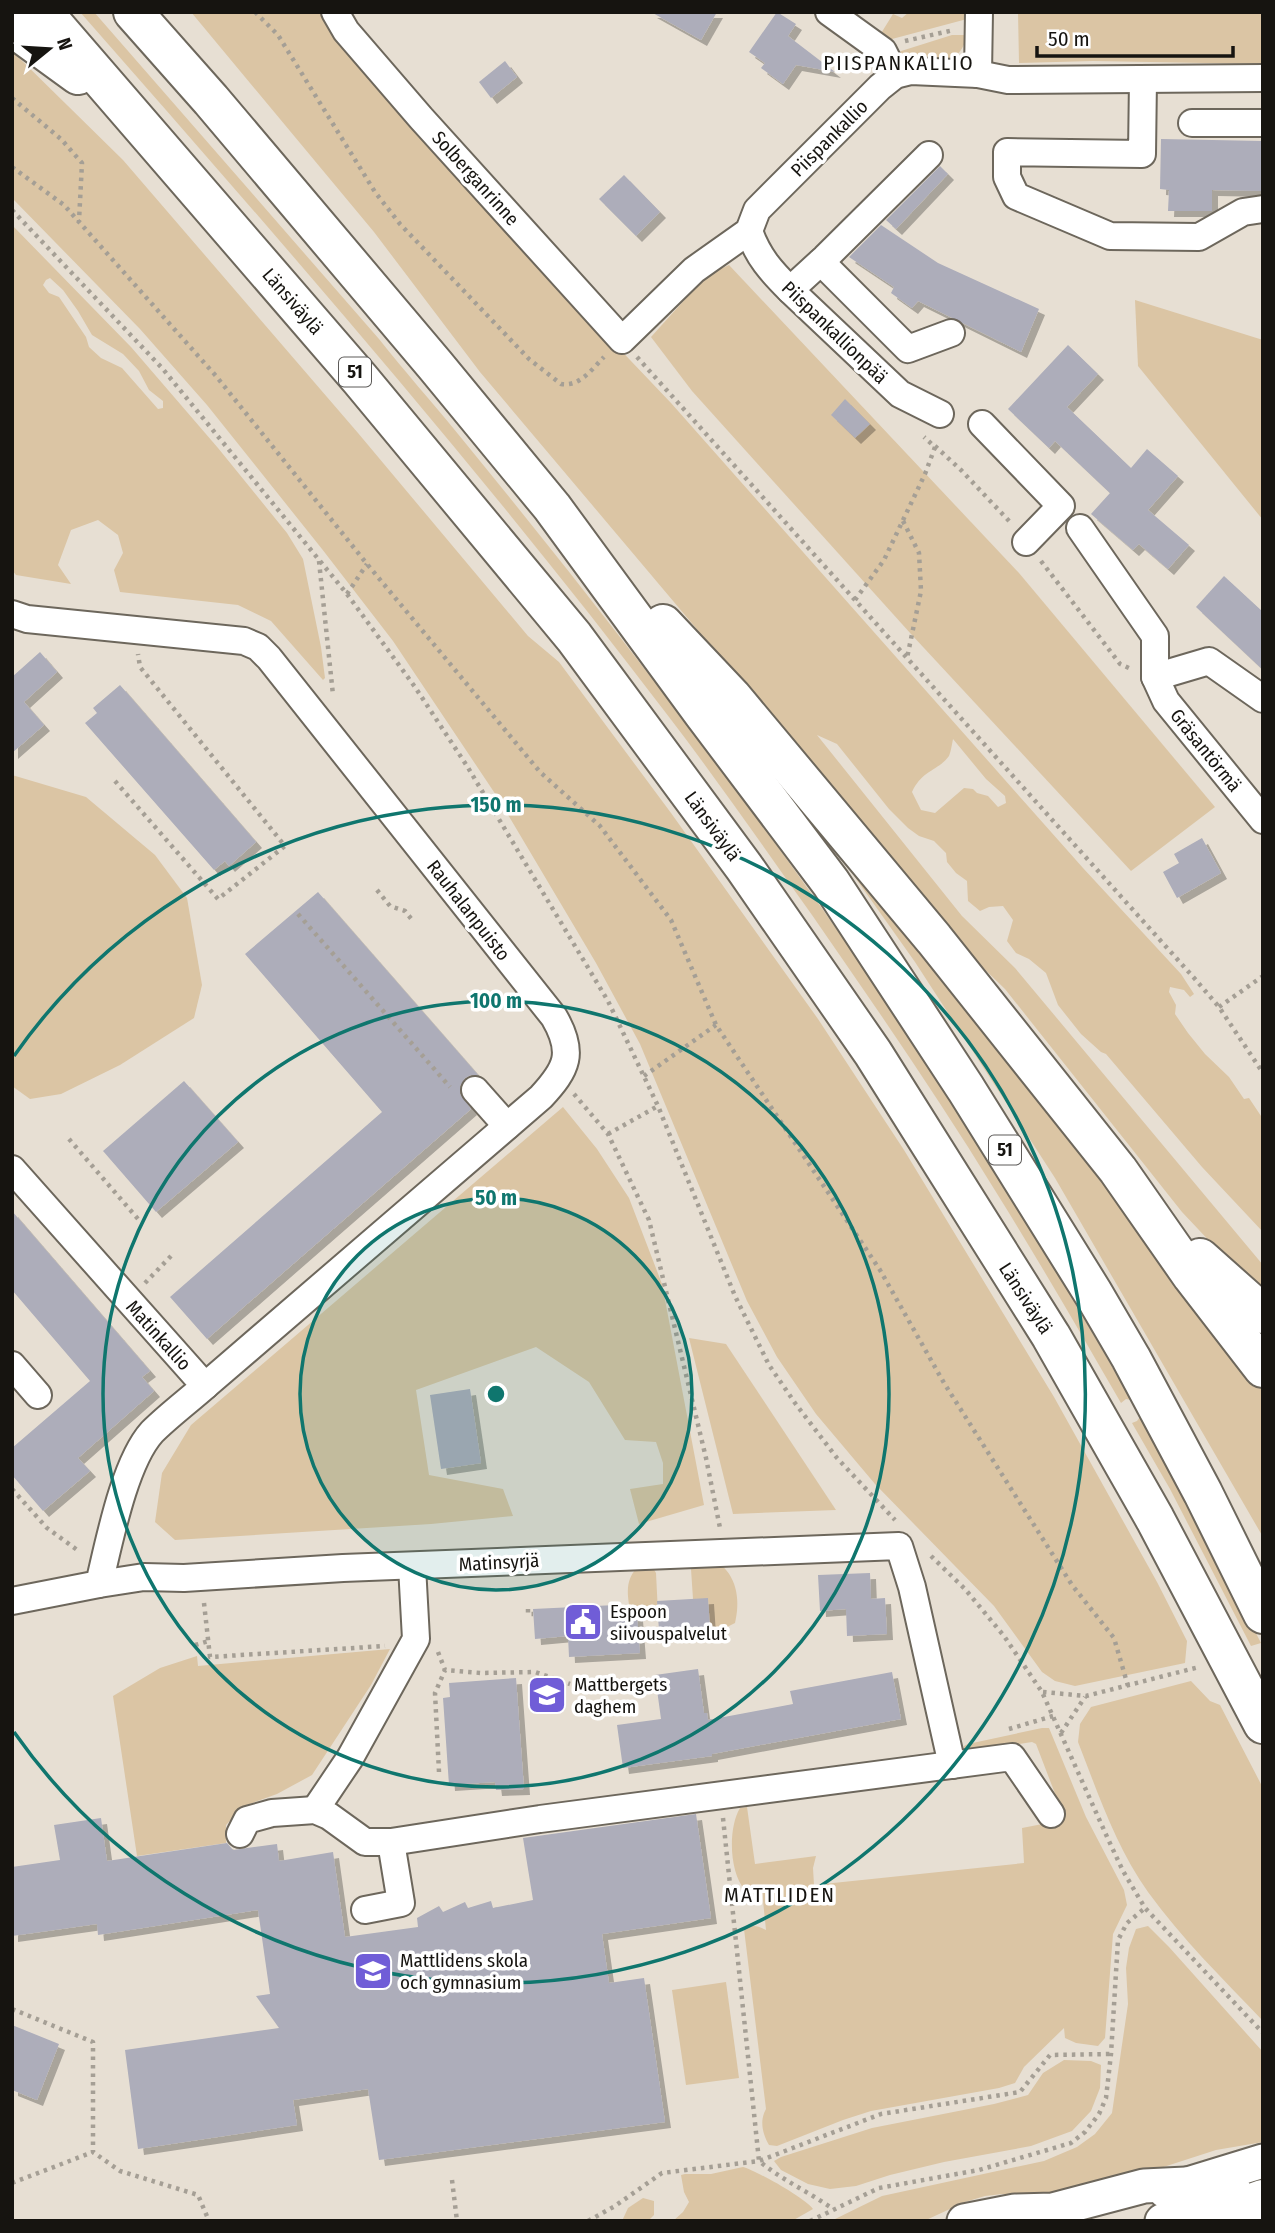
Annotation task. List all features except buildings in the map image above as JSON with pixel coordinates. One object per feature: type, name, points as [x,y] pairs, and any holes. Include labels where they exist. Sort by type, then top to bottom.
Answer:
[{"type":"highway","name":"Länsiväylä","points":[[43,12],[360,379],[574,637],[744,867],[873,1053],[1051,1336],[1155,1519],[1263,1724]]},
{"type":"highway","name":"51","points":[[133,12],[211,100],[552,507],[831,883],[966,1089],[1087,1282],[1203,1493],[1263,1614]]},
{"type":"highway","points":[[148,12],[211,100]]},
{"type":"highway","name":"51","points":[[12,27],[130,112]]},
{"type":"highway","points":[[552,507],[732,696],[934,939],[1118,1170],[1192,1276],[1263,1368]]},
{"type":"highway","points":[[1118,1170],[1210,1268],[1263,1314]]},
{"type":"highway","points":[[1222,2221],[1246,2205],[1263,2199]]},
{"type":"main road","points":[[1100,2221],[1144,2199],[1263,2161]]},
{"type":"main road","points":[[1162,2221],[1208,2199],[1263,2181]]},
{"type":"main road","points":[[964,2221],[1015,2211],[1053,2210],[1144,2186],[1186,2184]]},
{"type":"street","name":"Solberganrinne","points":[[335,12],[346,31],[421,118],[622,340]]},
{"type":"street","points":[[828,12],[883,51],[895,75],[911,71],[978,74],[1008,80],[1263,78]]},
{"type":"street","points":[[978,74],[979,20]]},
{"type":"street","name":"Piispankallio","points":[[622,340],[694,270],[749,231],[757,210],[895,75]]},
{"type":"street","points":[[1143,79],[1142,154],[1007,152],[1007,177],[1016,196],[1110,236],[1199,237],[1243,212],[1263,209]]},
{"type":"street","points":[[1192,123],[1263,123]]},
{"type":"street","points":[[790,290],[929,155]]},
{"type":"street","name":"Piispankallionpää","points":[[749,231],[756,251],[790,290],[900,394],[940,414]]},
{"type":"street","points":[[821,262],[908,349],[951,333]]},
{"type":"street","points":[[982,425],[1061,506],[1026,542]]},
{"type":"street","points":[[1080,528],[1155,636],[1155,677],[1209,661],[1263,699]]},
{"type":"street","name":"Rauhalanpuisto","points":[[12,614],[27,618],[244,641],[258,647],[554,1017],[566,1046],[566,1062],[562,1071],[541,1097],[205,1386]]},
{"type":"street","name":"Gräsantörmä","points":[[1155,677],[1167,701],[1263,820]]},
{"type":"street","points":[[465,1091],[508,1126]]},
{"type":"street","name":"Matinkallio","points":[[16,1181],[205,1386],[151,1434],[133,1464],[112,1529],[99,1584]]},
{"type":"street","points":[[12,1365],[38,1395]]},
{"type":"street","points":[[901,1537],[952,1765]]},
{"type":"street","name":"Matinsyrjä","points":[[99,1584],[144,1577],[184,1578],[722,1551],[901,1537]]},
{"type":"street","points":[[315,1810],[426,1644],[412,1566]]},
{"type":"street","points":[[12,1601],[99,1584]]},
{"type":"street","points":[[240,1834],[247,1820],[272,1812],[315,1810],[329,1816],[365,1842],[391,1842],[540,1819],[1012,1757],[1051,1814]]},
{"type":"street","points":[[365,1910],[401,1903],[391,1842]]},
{"type":"path","points":[[255,12],[278,35],[374,192],[400,224],[529,359],[561,384],[582,380]]},
{"type":"path","points":[[883,51],[910,39],[979,20]]},
{"type":"path","points":[[12,98],[61,139],[82,163],[79,221]]},
{"type":"path","points":[[12,167],[64,205],[216,376],[367,564],[540,772],[600,826],[671,920],[716,1025],[880,1270],[944,1383],[1072,1585],[1114,1638],[1128,1686]]},
{"type":"path","points":[[12,210],[162,368],[347,594],[415,687],[467,766],[608,1001],[645,1076],[735,1296],[769,1365],[836,1458],[901,1537]]},
{"type":"path","points":[[622,340],[1219,1007],[1263,1073]]},
{"type":"path","points":[[855,600],[884,559],[935,447]]},
{"type":"path","points":[[903,521],[919,553],[921,591],[907,658]]},
{"type":"path","points":[[319,561],[334,703]]},
{"type":"path","points":[[347,594],[367,564]]},
{"type":"path","points":[[115,781],[218,899],[285,846],[140,667],[135,629]]},
{"type":"path","points":[[377,890],[390,906],[405,911],[413,921]]},
{"type":"path","points":[[298,914],[465,1091]]},
{"type":"path","points":[[1219,1007],[1263,976]]},
{"type":"path","points":[[645,1076],[716,1025]]},
{"type":"path","points":[[576,1096],[608,1134],[649,1220],[717,1514]]},
{"type":"path","points":[[608,1134],[658,1106]]},
{"type":"path","points":[[69,1139],[138,1219]]},
{"type":"path","points":[[152,1277],[171,1256]]},
{"type":"path","points":[[12,1489],[47,1528],[80,1553]]},
{"type":"path","points":[[928,1553],[965,1589],[1004,1636],[1042,1692],[1123,1871],[1145,1908],[1263,2033]]},
{"type":"path","points":[[203,1594],[210,1657],[426,1644],[445,1670]]},
{"type":"path","points":[[528,1609],[528,1614],[533,1614]]},
{"type":"path","points":[[195,1645],[209,1641]]},
{"type":"path","points":[[1042,1692],[1086,1696],[1200,1667]]},
{"type":"path","points":[[445,1670],[535,1672],[570,1684]]},
{"type":"path","points":[[439,1772],[435,1693],[445,1670]]},
{"type":"path","points":[[1061,1733],[1086,1696]]},
{"type":"path","points":[[720,1796],[759,2161],[776,2175],[817,2197],[833,2209]]},
{"type":"path","points":[[810,2221],[879,2188],[979,2170],[1072,2143],[1085,2133],[1106,2098],[1118,1940],[1127,1923],[1145,1908]]},
{"type":"path","points":[[12,2009],[93,2042],[93,2152]]},
{"type":"path","points":[[588,2221],[615,2206],[662,2173],[759,2161],[881,2114],[1020,2092],[1050,2055],[1111,2054]]},
{"type":"path","points":[[12,2183],[93,2152]]},
{"type":"path","points":[[93,2152],[120,2171],[198,2195],[209,2221]]},
{"type":"path","points":[[453,2180],[457,2221]]},
{"type":"shaded area","points":[[80,12],[94,12],[379,339],[644,667],[778,846],[903,1027],[1058,1274],[1131,1400],[1126,1399],[1121,1403],[1028,1244],[929,1087],[812,915],[669,717],[455,447]]},
{"type":"shaded area","points":[[191,12],[326,12],[611,340],[671,403],[1083,868],[1181,974],[1194,994],[1190,997],[1184,990],[1170,987],[1169,992],[1176,1005],[1175,1014],[1205,1054],[1229,1077],[1244,1099],[1249,1098],[1263,1119],[1263,1232],[1202,1167],[1106,1054],[1081,1034],[1058,1005],[1046,973],[1029,959],[1016,953],[1007,941],[1013,920],[1003,906],[980,911],[968,901],[967,881],[947,862],[946,853],[934,841],[919,836],[908,828],[889,809],[837,744],[817,735],[962,916],[1015,968],[1263,1265],[1263,1298],[1182,1212],[1005,989],[948,934],[733,672],[480,372],[374,232]],"holes":[[[953,739],[986,779],[1005,796],[1006,803],[998,807],[988,796],[964,788],[935,813],[921,810],[912,792],[920,779],[949,756]]]},
{"type":"shaded area","points":[[909,12],[968,12],[967,19],[892,39],[880,35],[893,14],[902,18]]},
{"type":"shaded area","points":[[1018,12],[1263,12],[1263,64],[1093,61],[1019,63]]},
{"type":"shaded area","points":[[952,35],[967,35],[964,46],[958,53],[944,61],[907,61],[898,52]]},
{"type":"shaded area","points":[[12,51],[123,160],[528,636],[559,662],[671,813],[818,1019],[904,1150],[1054,1397],[1187,1641],[1185,1663],[1075,1686],[1055,1681],[1042,1672],[994,1606],[875,1484],[816,1414],[777,1357],[747,1301],[640,1044],[596,963],[498,798],[393,641],[207,405],[140,329],[12,198]]},
{"type":"shaded area","points":[[12,225],[131,347],[287,533],[303,559],[325,678],[323,680],[271,621],[238,605],[120,592],[114,570],[123,553],[118,535],[98,520],[71,530],[58,565],[71,584],[16,575],[12,570]],"holes":[[[50,278],[63,290],[92,335],[123,354],[139,371],[149,390],[163,401],[163,408],[158,409],[122,368],[101,358],[89,347],[86,337],[59,297],[49,293],[43,285]]]},
{"type":"shaded area","points":[[729,265],[1019,573],[1215,807],[1131,871],[911,634],[692,391],[651,337],[707,275]]},
{"type":"shaded area","points":[[1135,300],[1263,340],[1263,520],[1138,366]]},
{"type":"shaded area","points":[[12,775],[86,797],[155,855],[187,898],[202,985],[194,1018],[120,1065],[61,1094],[30,1099],[12,1086]]},
{"type":"shaded area","points":[[825,835],[970,1011],[1263,1389],[1263,1537],[1055,1178],[915,962]]},
{"type":"shaded area","points":[[563,1107],[597,1149],[629,1198],[662,1284],[704,1505],[639,1524],[630,1489],[663,1484],[663,1463],[656,1442],[625,1440],[589,1382],[536,1347],[416,1390],[429,1475],[503,1489],[513,1516],[431,1524],[175,1540],[155,1522],[162,1473],[191,1425]]},
{"type":"shaded area","points":[[689,1338],[726,1344],[836,1510],[733,1514]]},
{"type":"shaded area","points":[[1140,1417],[1261,1643],[1251,1646],[1170,1489],[1132,1423]]},
{"type":"shaded area","points":[[721,1565],[734,1584],[737,1615],[735,1623],[727,1627],[710,1628],[708,1599],[693,1599],[691,1569],[693,1566]]},
{"type":"shaded area","points":[[653,1568],[656,1573],[658,1613],[631,1615],[628,1591],[632,1574],[636,1569]]},
{"type":"shaded area","points":[[390,1649],[371,1685],[312,1775],[277,1794],[244,1806],[226,1825],[226,1843],[137,1856],[113,1696],[160,1668],[197,1656],[198,1666]]},
{"type":"shaded area","points":[[1191,1681],[1210,1701],[1220,1705],[1263,1788],[1263,2021],[1189,1942],[1148,1892],[1117,1838],[1078,1742],[1080,1724],[1091,1707]]},
{"type":"shaded area","points":[[1049,1728],[1086,1817],[1124,1890],[1127,1905],[1113,1934],[1105,2038],[1098,2046],[1076,2043],[1065,2038],[1064,2028],[1024,2067],[1015,2083],[871,2111],[777,2146],[769,2145],[763,2128],[766,2109],[744,1929],[755,1926],[766,1930],[762,1891],[745,1890],[733,1861],[733,1827],[740,1808],[747,1807],[755,1864],[816,1856],[813,1868],[814,1885],[1024,1863],[1022,1828],[1063,1820],[1064,1817],[1036,1744],[1032,1742],[964,1750],[964,1746]]},
{"type":"shaded area","points":[[1148,1926],[1263,2052],[1263,2142],[1216,2150],[1114,2183],[1081,2190],[985,2196],[924,2221],[831,2221],[882,2196],[1044,2161],[1077,2147],[1095,2134],[1112,2113],[1128,2004],[1126,1968],[1129,1948],[1136,1929]]},
{"type":"shaded area","points":[[726,1982],[739,2078],[686,2085],[672,1990]]},
{"type":"shaded area","points":[[1064,2060],[1091,2061],[1101,2065],[1100,2088],[1091,2111],[1072,2131],[1031,2146],[944,2162],[856,2186],[830,2189],[808,2184],[781,2170],[774,2161],[872,2128],[1028,2095],[1043,2073]]},
{"type":"shaded area","points":[[743,2167],[780,2185],[813,2209],[792,2221],[673,2221],[689,2202],[681,2175],[711,2174]]},
{"type":"shaded area","points":[[643,2198],[654,2201],[654,2215],[648,2221],[622,2221],[628,2208]]},
{"type":"place","name":"Espoon siivouspalvelut","points":[[583,1622]]},
{"type":"place","name":"Mattbergets daghem","points":[[547,1695]]},
{"type":"place","name":"Mattlidens skola och gymnasium","points":[[373,1971]]},
{"type":"district","name":"PIISPANKALLIO","points":[[899,63]]},
{"type":"district","name":"MATTLIDEN","points":[[780,1895]]}]
